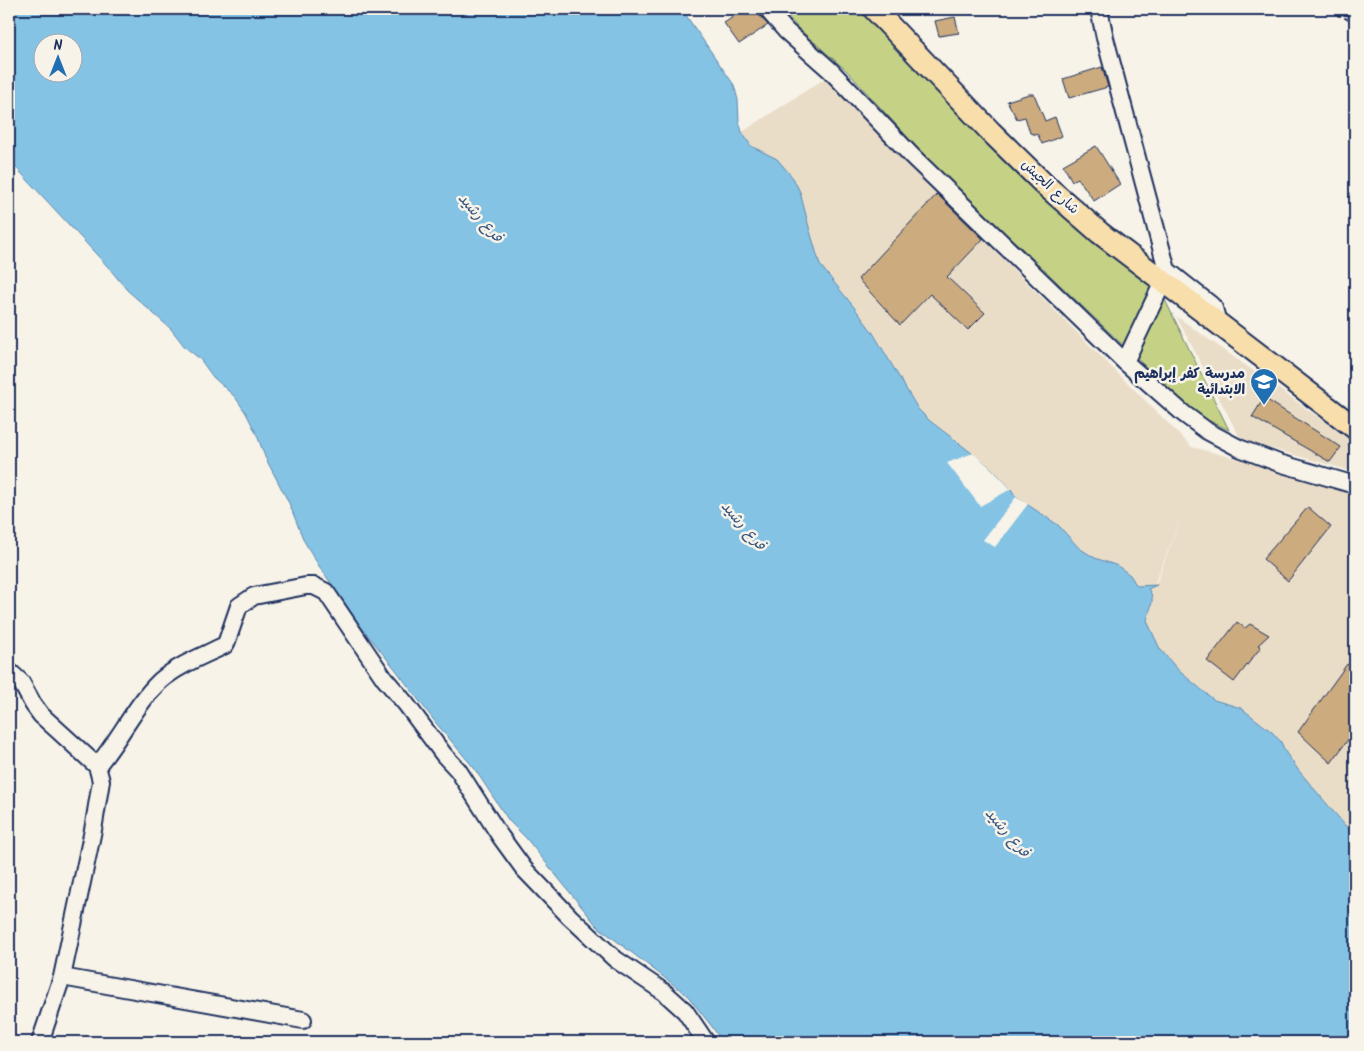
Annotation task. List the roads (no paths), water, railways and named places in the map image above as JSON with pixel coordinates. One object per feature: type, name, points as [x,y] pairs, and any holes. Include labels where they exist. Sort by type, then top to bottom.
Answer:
[{"type":"main road","name":"شارع الجيش","points":[[874,9],[991,132],[1044,184],[1100,233],[1355,428]]},
{"type":"main road","name":"شارع الجيش","points":[[886,9],[897,33]]},
{"type":"street","points":[[766,9],[786,31],[830,70],[912,156],[1125,362],[1184,414],[1208,431],[1239,448],[1278,463],[1355,485]]},
{"type":"street","points":[[1099,9],[1105,38],[1167,270],[1214,308],[1218,323]]},
{"type":"street","points":[[1125,362],[1163,282]]},
{"type":"street","points":[[97,766],[110,751],[142,702],[162,680],[180,668],[225,645],[239,606],[254,596],[306,586],[320,588],[326,592],[384,678],[444,755],[458,770],[500,836],[524,869],[570,917],[615,959],[664,992],[684,1011],[706,1042]]},
{"type":"street","points":[[9,671],[21,682],[32,704],[41,715],[97,766],[101,781],[99,800],[62,977],[40,1042]]},
{"type":"street","points":[[62,977],[303,1020]]},
{"type":"water","name":"فرع رشيد","points":[[9,9],[684,9],[687,17],[734,85],[742,132],[751,146],[777,159],[793,178],[800,192],[820,265],[873,333],[918,409],[930,421],[990,467],[1016,497],[1058,525],[1079,548],[1095,558],[1118,566],[1130,575],[1137,586],[1157,585],[1148,589],[1151,593],[1152,604],[1147,621],[1160,649],[1179,671],[1214,700],[1241,708],[1272,732],[1281,742],[1286,753],[1299,771],[1355,837],[1355,1042],[722,1042],[687,995],[597,926],[526,838],[509,821],[474,768],[436,723],[362,628],[319,566],[304,541],[289,503],[265,457],[257,435],[246,413],[235,397],[213,377],[200,359],[185,347],[171,329],[127,290],[9,160]]},
{"type":"waterway","points":[[1337,9],[1355,18]]},
{"type":"place","name":"مدرسة كفر إبراهيم الابتدائية","points":[[1264,406]]}]
